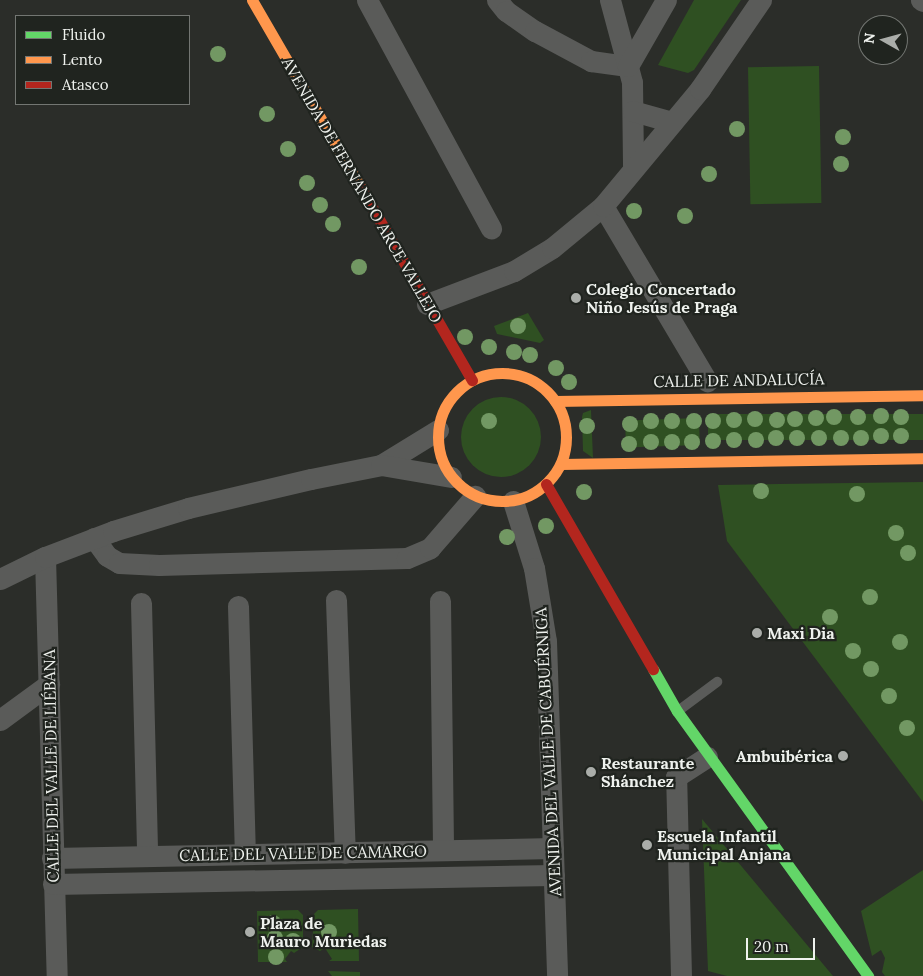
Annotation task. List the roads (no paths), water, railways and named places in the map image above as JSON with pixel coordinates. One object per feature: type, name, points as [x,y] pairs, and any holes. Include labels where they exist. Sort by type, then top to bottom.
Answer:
[{"type":"main road","name":"AVENIDA DE FERNANDO ARCE VALLEJO","points":[[252,0],[472,380]]},
{"type":"main road","points":[[494,373],[518,375],[539,385],[555,401],[566,432],[561,464],[546,484],[536,492],[513,501],[493,502],[475,496],[451,477],[440,455],[438,430],[448,402],[472,380],[494,373]]},
{"type":"main road","name":"CALLE DE ANDALUCÍA","points":[[555,401],[923,395]]},
{"type":"main road","points":[[561,464],[923,458]]},
{"type":"main road","points":[[546,484],[677,711],[708,757],[868,976]]},
{"type":"street","points":[[367,0],[491,228]]},
{"type":"street","points":[[497,0],[506,11],[535,30],[591,61],[628,66]]},
{"type":"street","points":[[610,0],[632,82],[633,168]]},
{"type":"street","points":[[628,66],[666,0]]},
{"type":"street","points":[[427,304],[514,271],[552,248],[603,206],[700,90],[761,0]]},
{"type":"street","points":[[633,111],[672,122]]},
{"type":"street","points":[[603,206],[707,380]]},
{"type":"street","points":[[0,579],[45,557],[94,538],[188,508],[381,465],[438,430]]},
{"type":"street","points":[[381,465],[451,477]]},
{"type":"street","points":[[94,538],[107,556],[118,563],[159,565],[407,558],[430,548],[475,496]]},
{"type":"street","name":"AVENIDA DEL VALLE DE CABUÉRNIGA","points":[[513,501],[534,568],[546,641],[557,976]]},
{"type":"street","name":"CALLE DEL VALLE DE LIÉBANA","points":[[45,557],[52,858],[57,976]]},
{"type":"street","points":[[336,600],[345,853]]},
{"type":"street","points":[[440,601],[443,850]]},
{"type":"street","points":[[141,603],[147,856]]},
{"type":"street","points":[[238,606],[245,854]]},
{"type":"street","points":[[0,720],[49,684]]},
{"type":"street","points":[[681,976],[676,777],[708,757]]},
{"type":"street","name":"CALLE DEL VALLE DE CAMARGO","points":[[52,858],[553,848]]},
{"type":"street","name":"CALLE DEL VALLE DE CAMARGO","points":[[53,884],[554,875]]},
{"type":"lane","points":[[677,711],[717,682]]},
{"type":"place","name":"Colegio Concertado Niño Jesús de Praga","points":[[576,298]]},
{"type":"place","name":"Maxi Dia","points":[[757,633]]},
{"type":"place","name":"Ambuibérica","points":[[843,756]]},
{"type":"place","name":"Restaurante Shánchez","points":[[591,772]]},
{"type":"place","name":"Escuela Infantil Municipal Anjana","points":[[647,845]]},
{"type":"place","name":"Plaza de Mauro Muriedas","points":[[250,932]]}]
